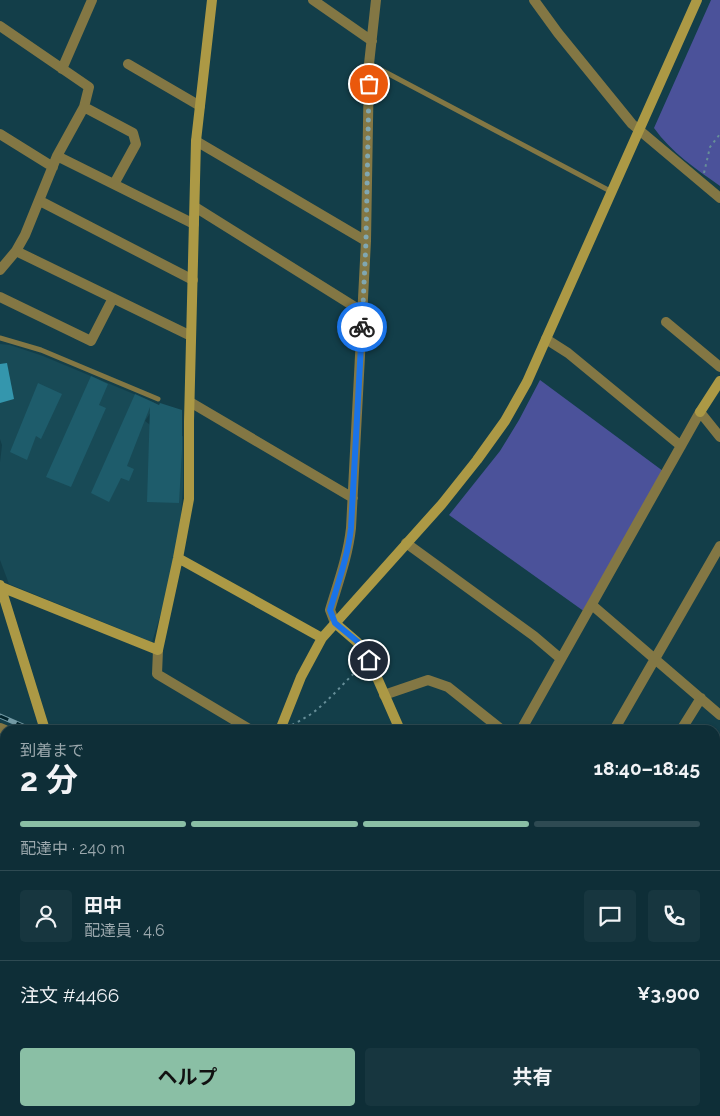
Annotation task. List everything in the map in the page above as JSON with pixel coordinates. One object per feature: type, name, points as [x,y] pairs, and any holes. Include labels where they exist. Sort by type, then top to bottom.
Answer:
[{"type":"street","points":[[62,69],[92,0]]},
{"type":"street","points":[[212,0],[196,141],[189,500],[158,650],[157,674],[243,725]]},
{"type":"street","points":[[313,0],[372,41]]},
{"type":"street","points":[[376,0],[369,64],[366,241],[350,543],[330,610],[335,623],[358,642],[369,660],[398,725]]},
{"type":"street","points":[[534,0],[558,34],[632,124],[720,198]]},
{"type":"street","points":[[286,725],[301,677],[322,638],[442,504],[505,421],[527,382],[640,130],[695,1]]},
{"type":"street","points":[[0,26],[89,87],[84,107],[53,166],[40,201],[16,251],[2,264]]},
{"type":"street","points":[[128,64],[200,106]]},
{"type":"street","points":[[84,107],[133,133],[136,144],[114,184]]},
{"type":"street","points":[[0,134],[53,166]]},
{"type":"street","points":[[196,141],[366,241]]},
{"type":"street","points":[[58,156],[194,224]]},
{"type":"street","points":[[40,201],[193,280]]},
{"type":"street","points":[[195,207],[363,312]]},
{"type":"street","points":[[16,251],[191,336]]},
{"type":"street","points":[[0,297],[91,341],[113,298]]},
{"type":"street","points":[[666,322],[720,367]]},
{"type":"street","points":[[546,339],[568,353],[681,446]]},
{"type":"street","points":[[524,725],[700,412],[720,380]]},
{"type":"street","points":[[190,402],[353,498]]},
{"type":"street","points":[[700,412],[720,437]]},
{"type":"street","points":[[406,543],[534,636],[561,659]]},
{"type":"street","points":[[617,725],[720,546]]},
{"type":"street","points":[[178,558],[322,638]]},
{"type":"street","points":[[0,586],[158,650]]},
{"type":"street","points":[[0,586],[43,725]]},
{"type":"street","points":[[592,605],[720,715]]},
{"type":"street","points":[[384,695],[428,680],[448,687],[496,725]]},
{"type":"street","points":[[684,725],[700,698]]},
{"type":"lane","points":[[369,64],[612,192]]},
{"type":"lane","points":[[0,338],[41,350],[158,399]]},
{"type":"path","points":[[697,180],[703,174],[710,147],[720,134]]},
{"type":"path","points":[[291,725],[322,706],[347,678],[369,660]]},
{"type":"shaded area","points":[[711,0],[720,0],[720,186],[693,167],[654,128]]},
{"type":"shaded area","points":[[0,344],[10,345],[43,356],[153,402],[156,404],[145,421],[153,427],[150,439],[183,436],[183,486],[178,558],[152,642],[9,584],[0,560],[0,462],[2,445],[0,439]]},
{"type":"shaded area","points":[[7,363],[14,399],[0,403],[0,364]]},
{"type":"shaded area","points":[[540,380],[663,471],[585,612],[449,515],[500,451]]},
{"type":"building","points":[[91,376],[108,384],[99,405],[106,408],[71,487],[46,477]]},
{"type":"building","points":[[38,383],[62,394],[41,439],[36,436],[27,460],[10,452]]},
{"type":"building","points":[[135,394],[159,405],[160,403],[182,410],[179,503],[147,502],[150,407],[127,466],[134,469],[129,481],[121,478],[109,502],[91,493]]},
{"type":"railway","points":[[0,716],[21,725]]},
{"type":"way so far","points":[[362,327],[366,241],[369,84]]},
{"type":"route","points":[[362,327],[350,543],[330,610],[335,623],[358,642],[369,660]]}]
